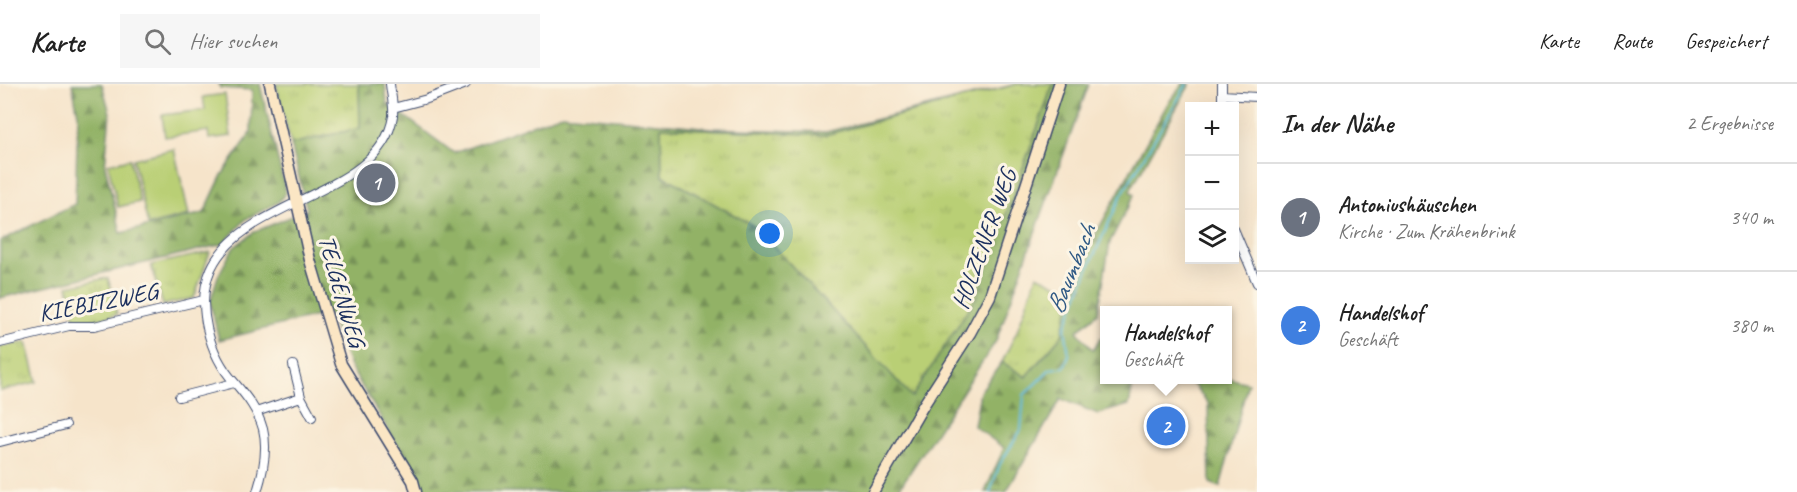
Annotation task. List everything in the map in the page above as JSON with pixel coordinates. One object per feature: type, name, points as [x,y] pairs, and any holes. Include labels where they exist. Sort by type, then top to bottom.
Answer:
[{"type":"main road","name":"TELGENWEG","points":[[270,84],[310,260],[341,364],[413,480],[417,492]]},
{"type":"main road","name":"HOLZENER WEG","points":[[873,492],[990,296],[1059,84]]},
{"type":"street","points":[[257,492],[264,464],[263,431],[256,412],[242,389],[234,383],[209,334],[204,300],[210,270],[222,248],[261,220],[340,178],[373,154],[386,136],[393,108],[390,84]]},
{"type":"street","points":[[393,108],[439,95],[466,84]]},
{"type":"street","points":[[1222,84],[1222,102]]},
{"type":"street","points":[[1222,95],[1257,98]]},
{"type":"street","points":[[1239,241],[1257,283]]},
{"type":"street","name":"KIEBITZWEG","points":[[0,344],[69,326],[94,326],[204,300]]},
{"type":"street","points":[[293,365],[301,397],[312,417]]},
{"type":"street","points":[[179,397],[234,383]]},
{"type":"street","points":[[256,412],[301,397]]},
{"type":"street","points":[[0,442],[66,425]]},
{"type":"green space","points":[[72,84],[102,84],[110,113],[105,166],[121,233],[204,213],[222,175],[251,133],[252,90],[220,88],[219,84],[260,84],[286,193],[277,203],[246,219],[223,244],[0,298],[0,241],[75,204],[78,114]]},
{"type":"green space","points":[[276,84],[359,84],[360,128],[291,144]]},
{"type":"green space","points":[[359,84],[385,84],[387,103],[454,153],[562,114],[712,128],[826,132],[1017,84],[825,135],[661,127],[662,175],[756,227],[912,397],[977,296],[1053,84],[1089,84],[996,341],[897,492],[426,492],[350,367],[329,313],[219,340],[210,302],[218,276],[233,248],[254,232],[307,210],[291,144],[360,128]]},
{"type":"green space","points":[[1017,84],[1053,84],[977,296],[912,398],[756,227],[662,175],[661,127],[825,135]]},
{"type":"green space","points":[[1183,84],[1190,84],[1130,191],[1134,195],[1110,242],[1098,313],[1077,331],[1093,350],[1100,338],[1100,384],[1133,384],[1129,405],[1098,414],[1061,399],[1006,492],[985,492],[1004,448],[974,426],[980,392],[1002,362],[1026,377],[1062,335],[1072,292],[1088,248],[1168,103]]},
{"type":"green space","points":[[225,94],[231,136],[209,139],[208,131],[165,137],[162,115],[205,110],[203,97]]},
{"type":"green space","points":[[174,149],[189,215],[148,225],[133,159]]},
{"type":"green space","points":[[130,159],[140,202],[118,207],[108,164]]},
{"type":"green space","points":[[210,252],[194,298],[163,305],[151,265]]},
{"type":"green space","points":[[1037,275],[1072,292],[1062,335],[1025,377],[1002,362],[1017,331]]},
{"type":"green space","points":[[108,278],[117,314],[94,321],[75,319],[68,286]]},
{"type":"green space","points":[[27,342],[37,382],[0,391],[0,347]]},
{"type":"green space","points":[[1232,379],[1248,383],[1220,487],[1210,483],[1208,403],[1193,384],[1232,384]]},
{"type":"waterway","name":"Baumbach","points":[[990,492],[1000,464],[1021,430],[1024,395],[1050,369],[1064,367],[1069,355],[1065,328],[1090,264],[1121,196],[1187,84]]},
{"type":"place","name":"Antoniushäuschen","points":[[376,183]]},
{"type":"place","name":"Handelshof","points":[[1166,426]]}]
